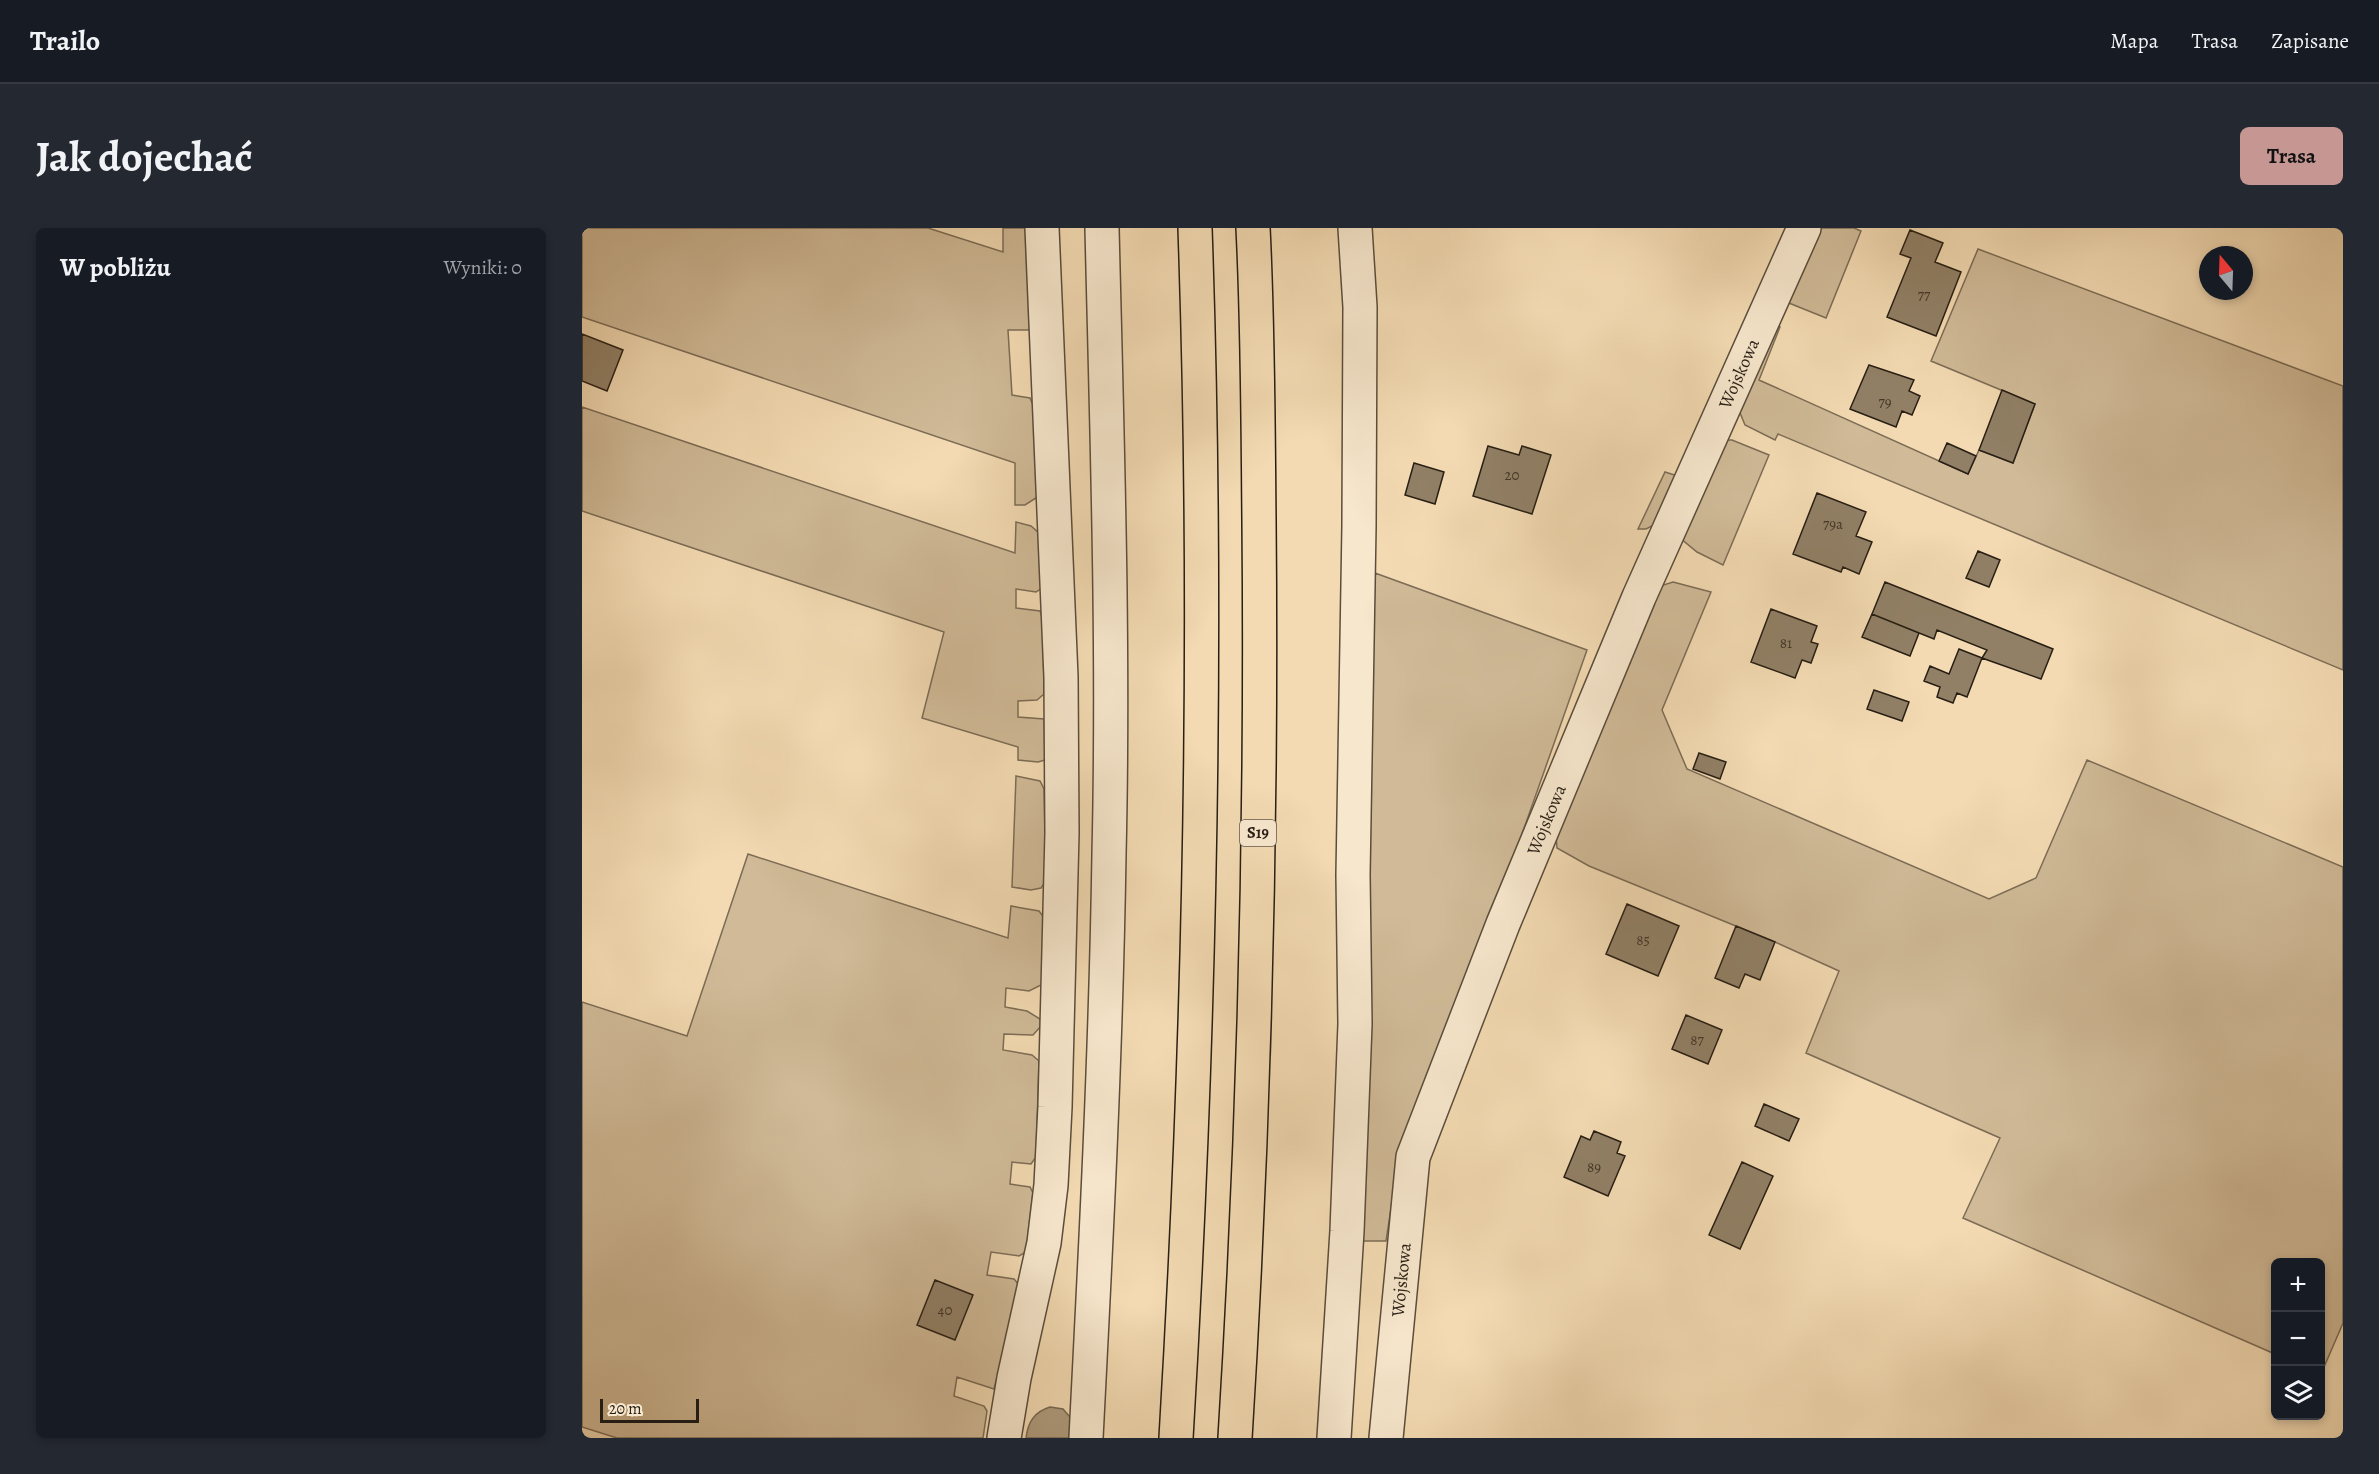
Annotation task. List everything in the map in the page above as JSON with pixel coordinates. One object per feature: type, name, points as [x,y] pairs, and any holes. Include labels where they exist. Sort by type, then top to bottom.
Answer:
[{"type":"highway","points":[[1176,1438],[1185,1290],[1196,973],[1201,657],[1195,228]]},
{"type":"highway","name":"S19","points":[[1235,1438],[1242,1322],[1255,990],[1258,837],[1260,621],[1253,228]]},
{"type":"street","points":[[1004,1438],[1014,1377],[1044,1243],[1051,1185],[1055,1107],[1062,833],[1061,677],[1042,228]]},
{"type":"street","points":[[1086,1438],[1110,854],[1110,575],[1102,228]]},
{"type":"street","points":[[1334,1438],[1347,1231],[1355,1024],[1353,875],[1360,319],[1355,228]]},
{"type":"street","name":"Wojskowa","points":[[1386,1438],[1413,1157],[1503,924],[1639,597],[1804,228]]},
{"type":"shaded area","points":[[582,228],[928,228],[1003,252],[1003,228],[1029,228],[1033,327],[1028,330],[1008,330],[1012,395],[1030,398],[1033,405],[1039,496],[1025,505],[1015,505],[1015,463],[582,317]]},
{"type":"shaded area","points":[[1817,228],[1854,228],[1861,231],[1826,318],[1784,301]]},
{"type":"shaded area","points":[[1978,249],[2343,386],[2343,670],[1778,434],[1775,440],[1745,425],[1738,408],[1773,324],[1780,327],[1759,380],[1968,474],[1979,450],[2013,463],[2035,404],[1931,361]]},
{"type":"shaded area","points":[[582,407],[1015,553],[1016,522],[1031,526],[1039,533],[1042,588],[1036,592],[1016,589],[1016,608],[1040,611],[1043,620],[1044,694],[1037,700],[1018,701],[1018,717],[1044,719],[1045,760],[1038,762],[1018,760],[1018,747],[922,718],[944,632],[582,511]]},
{"type":"shaded area","points":[[1725,440],[1732,440],[1769,455],[1723,565],[1697,552],[1680,538]]},
{"type":"shaded area","points":[[1665,472],[1681,477],[1656,524],[1646,529],[1638,529]]},
{"type":"shaded area","points":[[1375,573],[1587,650],[1498,902],[1397,1169],[1386,1241],[1357,1241]]},
{"type":"shaded area","points":[[1673,582],[1711,592],[1662,710],[1687,769],[1989,899],[2036,878],[2087,760],[2343,867],[2343,1323],[2325,1365],[2325,1258],[2271,1258],[2271,1352],[1963,1218],[2000,1138],[1806,1053],[1839,971],[1775,942],[1589,866],[1557,848],[1556,836],[1660,586]]},
{"type":"shaded area","points":[[1016,776],[1040,781],[1044,789],[1046,881],[1041,888],[1031,890],[1012,887]]},
{"type":"shaded area","points":[[748,854],[1008,938],[1011,906],[1039,911],[1045,919],[1043,984],[1029,991],[1006,988],[1005,1007],[1027,1011],[1040,1019],[1041,1026],[1033,1035],[1004,1034],[1003,1050],[1032,1055],[1039,1061],[1036,1157],[1031,1164],[1012,1162],[1010,1184],[1030,1187],[1033,1193],[1026,1252],[1019,1256],[991,1252],[987,1275],[1014,1279],[1021,1287],[994,1389],[957,1377],[954,1396],[984,1406],[987,1411],[983,1438],[617,1438],[582,1427],[582,1002],[687,1036]]},
{"type":"shaded area","points":[[1050,1407],[1063,1409],[1075,1423],[1074,1438],[1026,1438],[1033,1418]]},
{"type":"building","points":[[1910,230],[1943,243],[1935,262],[1961,272],[1936,336],[1887,317],[1911,258],[1900,254]]},
{"type":"building","points":[[582,334],[623,350],[607,391],[582,381]]},
{"type":"building","points":[[1869,365],[1914,380],[1909,391],[1920,396],[1912,415],[1902,411],[1896,427],[1850,409]]},
{"type":"building","points":[[2002,390],[2035,404],[2013,463],[1979,450]]},
{"type":"building","points":[[1947,443],[1976,456],[1968,474],[1939,461]]},
{"type":"building","points":[[1488,446],[1519,455],[1522,446],[1551,455],[1532,514],[1473,496]]},
{"type":"building","points":[[1414,463],[1444,472],[1435,504],[1405,495]]},
{"type":"building","points":[[1817,493],[1866,512],[1856,536],[1872,542],[1859,574],[1843,567],[1841,572],[1793,554]]},
{"type":"building","points":[[1978,551],[2000,560],[1989,587],[1966,578]]},
{"type":"building","points":[[1885,582],[2053,649],[2041,679],[1982,658],[1987,650],[1937,630],[1934,639],[1872,614]]},
{"type":"building","points":[[1771,609],[1817,626],[1811,642],[1818,644],[1811,663],[1802,660],[1795,678],[1751,662]]},
{"type":"building","points":[[1872,614],[1919,633],[1910,656],[1862,637]]},
{"type":"building","points":[[1959,649],[1982,658],[1967,697],[1957,693],[1953,703],[1937,697],[1940,687],[1924,681],[1930,666],[1949,674]]},
{"type":"building","points":[[1874,690],[1909,702],[1902,721],[1867,709]]},
{"type":"building","points":[[1699,753],[1726,762],[1720,779],[1693,769]]},
{"type":"building","points":[[1627,904],[1679,926],[1658,976],[1606,954]]},
{"type":"building","points":[[1736,926],[1775,942],[1760,980],[1745,974],[1739,988],[1715,978]]},
{"type":"building","points":[[1686,1015],[1722,1030],[1708,1064],[1672,1049]]},
{"type":"building","points":[[1764,1104],[1799,1119],[1789,1141],[1755,1126]]},
{"type":"building","points":[[1594,1131],[1621,1142],[1617,1153],[1625,1156],[1608,1196],[1564,1177],[1581,1136],[1590,1140]]},
{"type":"building","points":[[1742,1162],[1773,1176],[1740,1249],[1709,1235]]},
{"type":"building","points":[[935,1280],[973,1295],[955,1340],[917,1325]]}]
